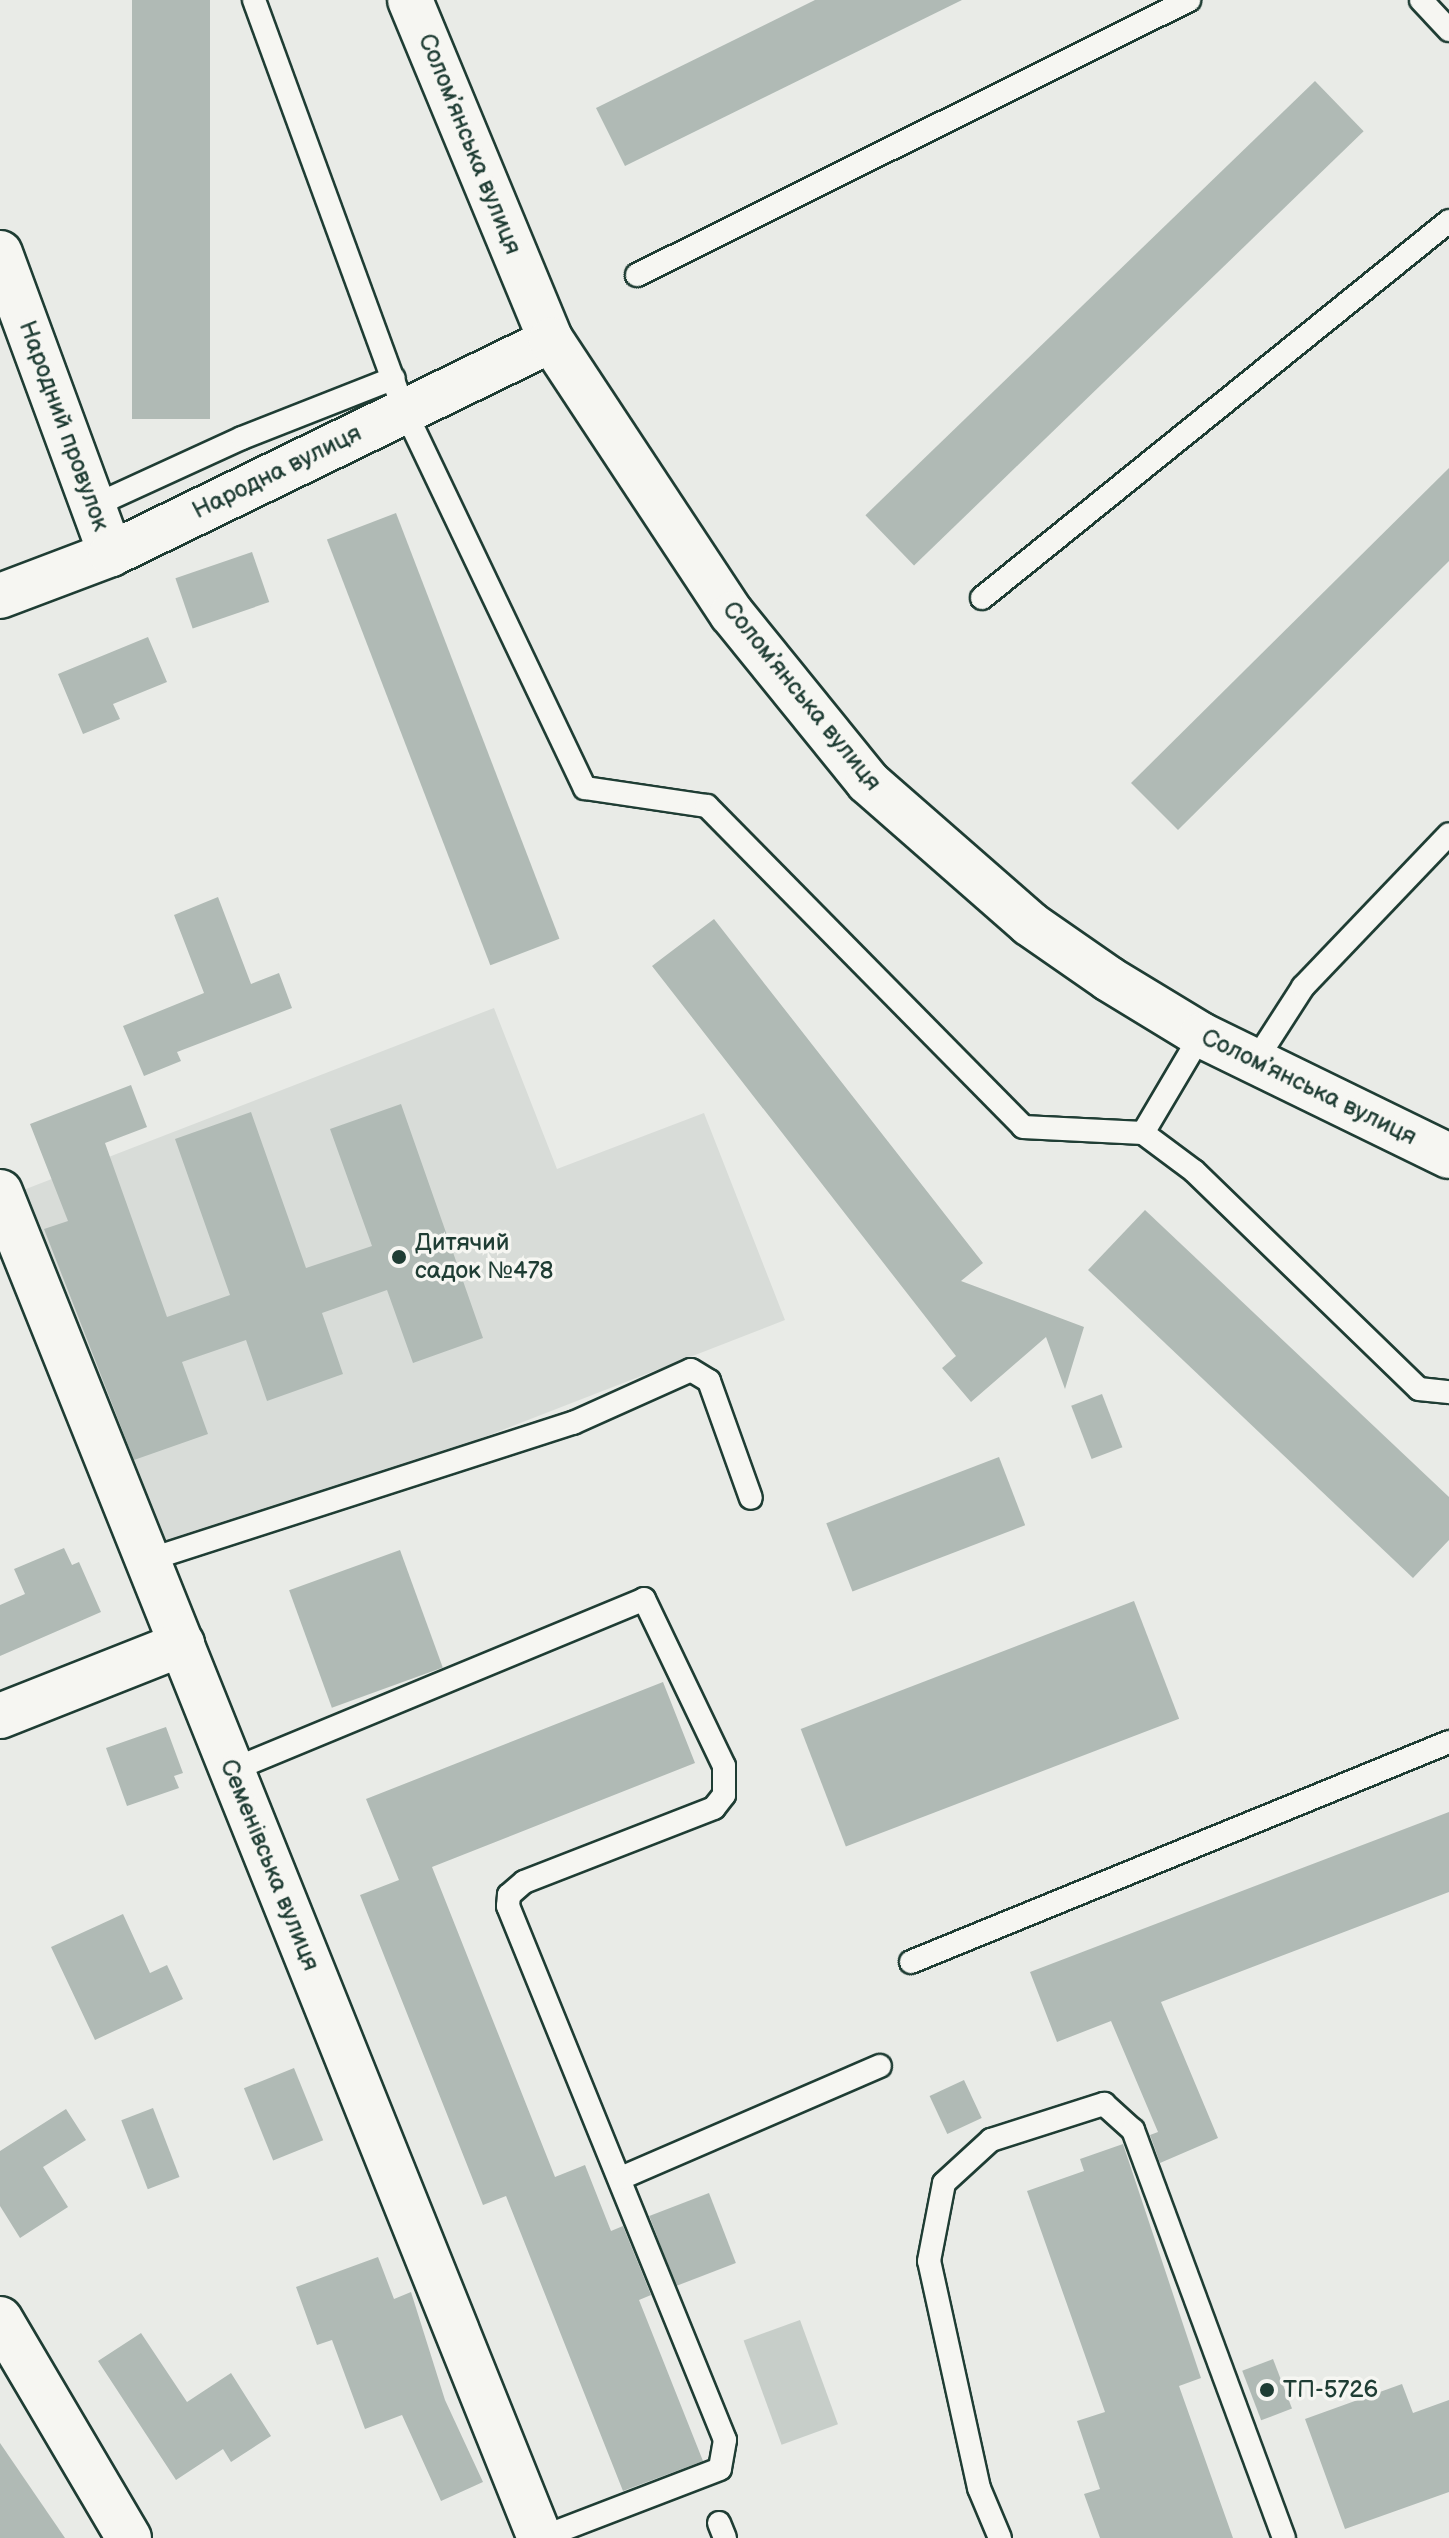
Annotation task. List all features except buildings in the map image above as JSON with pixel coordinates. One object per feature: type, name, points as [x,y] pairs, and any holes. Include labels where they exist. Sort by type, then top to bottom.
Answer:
[{"type":"street","name":"Соломʼянська вулиця","points":[[410,0],[551,340],[732,614],[868,782],[1030,924],[1201,1035],[1449,1156]]},
{"type":"street","name":"Народний провулок","points":[[0,253],[104,535]]},
{"type":"street","name":"Народна вулиця","points":[[0,596],[104,535],[399,394],[551,340]]},
{"type":"street","name":"Семенівська вулиця","points":[[0,1192],[540,2538]]},
{"type":"street","points":[[0,1716],[182,1644]]},
{"type":"street","points":[[0,2319],[129,2538]]},
{"type":"lane","points":[[254,0],[399,394],[585,788],[707,806],[1023,1127],[1143,1133],[1194,1171],[1419,1389],[1449,1392]]},
{"type":"lane","points":[[637,275],[1189,0]]},
{"type":"lane","points":[[1421,0],[1449,30]]},
{"type":"lane","points":[[982,598],[1449,221]]},
{"type":"lane","points":[[1256,1060],[1303,987],[1446,841]]},
{"type":"lane","points":[[1143,1133],[1201,1035]]},
{"type":"lane","points":[[148,1560],[573,1423],[691,1370],[709,1381],[751,1498]]},
{"type":"lane","points":[[232,1770],[644,1599],[724,1766],[724,1795],[714,1808],[516,1886],[508,1906],[725,2440],[720,2469],[540,2538]]},
{"type":"lane","points":[[911,1962],[1449,1742]]},
{"type":"lane","points":[[621,2178],[880,2066]]},
{"type":"lane","points":[[1000,2538],[979,2488],[929,2261],[944,2183],[991,2140],[1104,2104],[1133,2130],[1284,2538]]},
{"type":"shaded area","name":"Дитячий садок №478","points":[[494,1008],[557,1169],[704,1113],[785,1320],[158,1564],[13,1194]]},
{"type":"shaded area","points":[[800,2320],[838,2424],[782,2445],[744,2341]]},
{"type":"place","name":"Дитячий садок №478","points":[[399,1257]]},
{"type":"place","name":"ТП-5726","points":[[1267,2390]]}]
